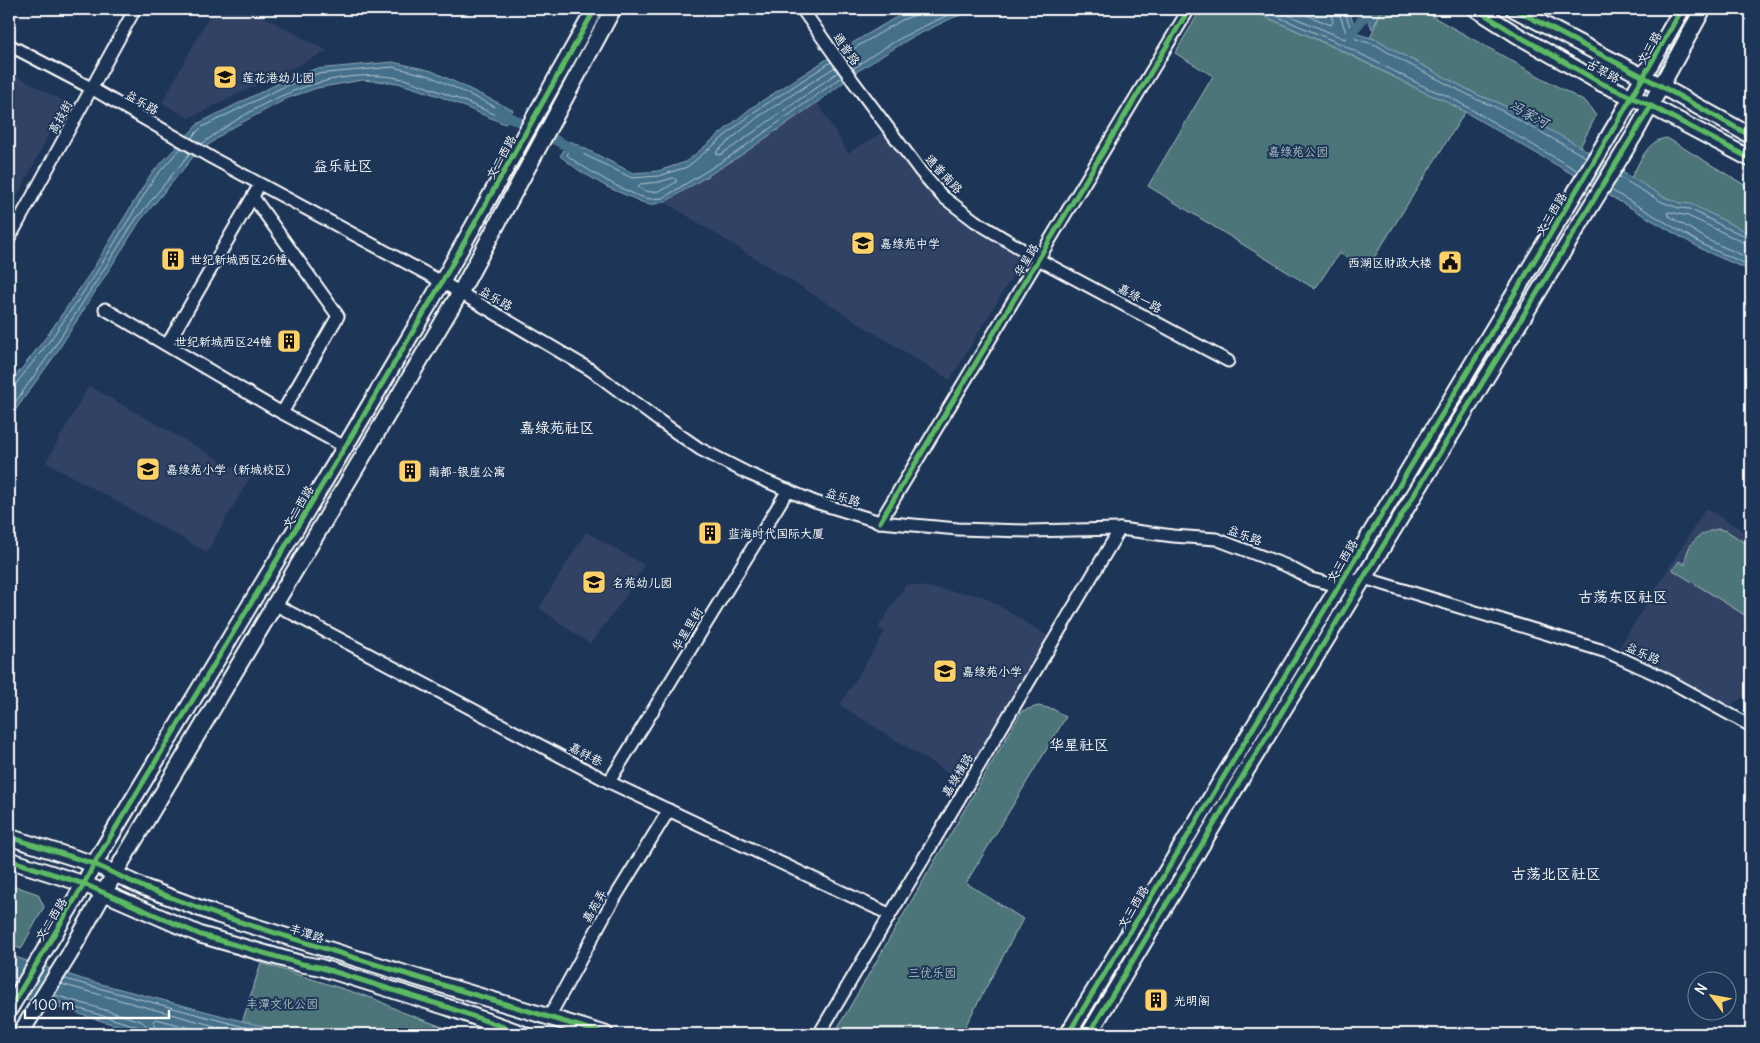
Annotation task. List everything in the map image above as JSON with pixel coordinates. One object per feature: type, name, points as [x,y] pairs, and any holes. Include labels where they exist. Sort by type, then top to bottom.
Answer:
[{"type":"main road","name":"文二西路","points":[[11,1006],[442,282],[595,9]]},
{"type":"main road","points":[[20,1034],[69,955],[115,873],[460,293],[614,9]]},
{"type":"main road","name":"古翠路","points":[[1476,9],[1602,84],[1651,106],[1751,159]]},
{"type":"main road","name":"古翠路","points":[[1514,9],[1661,86],[1751,136]]},
{"type":"main road","name":"文三路","points":[[1631,96],[1644,77],[1682,9]]},
{"type":"main road","points":[[1089,1034],[1651,106],[1703,9]]},
{"type":"main road","name":"文三西路","points":[[1068,1034],[1339,586],[1603,146],[1631,96]]},
{"type":"main road","name":"丰潭路","points":[[9,837],[94,864],[143,887],[218,915],[416,978],[605,1034]]},
{"type":"main road","points":[[9,860],[84,884],[201,935],[302,964],[319,967],[438,1004],[523,1034]]},
{"type":"street","name":"高技街","points":[[9,238],[135,9]]},
{"type":"street","name":"通普路","points":[[802,9],[853,81]]},
{"type":"street","name":"华星路","points":[[880,522],[1189,9]]},
{"type":"street","name":"益乐路","points":[[9,45],[91,88],[212,158],[442,282],[591,370],[700,449],[815,502],[880,522],[958,529],[1028,531],[1120,530],[1216,539],[1287,566],[1311,579],[1339,586]]},
{"type":"street","name":"通普南路","points":[[853,81],[921,172],[942,196],[975,221],[1038,259]]},
{"type":"street","points":[[167,345],[260,183]]},
{"type":"street","points":[[253,197],[338,316],[282,413]]},
{"type":"street","name":"嘉绿一路","points":[[1038,259],[1228,361]]},
{"type":"street","points":[[105,309],[282,413],[345,447]]},
{"type":"street","name":"华星里街","points":[[609,782],[788,490]]},
{"type":"street","name":"嘉绿横路","points":[[819,1034],[1120,530]]},
{"type":"street","name":"益乐路","points":[[1364,578],[1607,652],[1660,676],[1751,726]]},
{"type":"street","points":[[1339,586],[1364,578]]},
{"type":"street","name":"嘉祥巷","points":[[276,605],[609,782],[889,914]]},
{"type":"street","name":"嘉苑弄","points":[[549,1017],[608,909],[669,810]]},
{"type":"shaded area","name":"莲花港幼儿园","points":[[213,9],[250,9],[327,51],[189,118],[162,103]]},
{"type":"shaded area","points":[[9,72],[65,102],[9,213]]},
{"type":"shaded area","name":"嘉绿苑中学","points":[[817,102],[848,153],[883,132],[937,203],[971,228],[1023,259],[950,380],[665,202],[740,156]]},
{"type":"shaded area","name":"嘉绿苑小学（新城校区）","points":[[89,386],[250,477],[207,552],[46,462]]},
{"type":"shaded area","points":[[1706,508],[1751,536],[1751,691],[1729,707],[1657,665],[1619,648]]},
{"type":"shaded area","name":"名苑幼儿园","points":[[586,532],[644,565],[624,599],[590,644],[539,608]]},
{"type":"shaded area","name":"嘉绿苑小学","points":[[906,584],[983,596],[1049,637],[961,781],[840,705],[885,632],[878,628]]},
{"type":"green space","name":"嘉绿苑公园","points":[[1201,9],[1248,9],[1338,49],[1465,112],[1367,269],[1339,253],[1315,289],[1148,186],[1213,76],[1175,53]]},
{"type":"green space","points":[[1382,9],[1419,9],[1587,103],[1596,116],[1580,147],[1497,102],[1480,96],[1378,40],[1370,38]]},
{"type":"green space","points":[[1667,138],[1751,189],[1751,234],[1691,205],[1664,197],[1631,178],[1649,147]]},
{"type":"green space","points":[[1718,529],[1727,531],[1751,547],[1751,619],[1673,570],[1679,561],[1685,565],[1688,551],[1694,541],[1705,533]]},
{"type":"green space","name":"三优乐园","points":[[1038,706],[1053,709],[1066,717],[966,883],[1023,919],[961,1034],[834,1034],[1022,711]]},
{"type":"green space","points":[[9,884],[38,894],[44,907],[21,949],[9,944]]},
{"type":"green space","name":"丰潭文化公园","points":[[261,963],[375,999],[402,1012],[448,1029],[475,1034],[253,1034],[240,1029]]},
{"type":"water","points":[[919,9],[980,9],[952,18],[909,39],[858,71],[826,96],[740,156],[665,202],[649,205],[607,187],[560,156],[570,141],[633,173],[658,171],[686,162],[751,108],[849,45],[900,15]]},
{"type":"water","points":[[1248,9],[1348,9],[1358,34],[1378,40],[1480,96],[1497,102],[1574,143],[1664,197],[1680,203],[1691,204],[1751,234],[1751,271],[1705,251],[1446,101],[1426,93],[1341,50]]},
{"type":"water","points":[[1365,9],[1382,9],[1372,29]]},
{"type":"water","points":[[393,62],[432,71],[513,110],[505,124],[439,96],[398,83],[362,80],[317,88],[288,98],[228,130],[194,156],[140,221],[55,355],[9,419],[9,385],[47,336],[89,275],[151,174],[199,123],[279,83],[315,69]]},
{"type":"water","points":[[9,955],[82,979],[292,1034],[145,1034],[53,1006],[9,995]]},
{"type":"waterway","points":[[1350,34],[1371,9]]},
{"type":"waterway","points":[[498,111],[579,152]]},
{"type":"cycle path","points":[[9,1010],[94,864],[442,282],[595,9]]},
{"type":"cycle path","points":[[880,522],[1189,9]]},
{"type":"cycle path","points":[[1476,9],[1601,83],[1651,106],[1751,159]]},
{"type":"cycle path","points":[[1514,9],[1661,86],[1751,136]]},
{"type":"cycle path","points":[[1068,1034],[1618,121],[1682,9]]},
{"type":"cycle path","points":[[1089,1034],[1241,779],[1651,106]]},
{"type":"cycle path","points":[[9,837],[94,864],[143,887],[218,915],[605,1034]]},
{"type":"cycle path","points":[[9,860],[84,884],[201,935],[302,964],[319,967],[447,1007],[523,1034]]},
{"type":"place","name":"莲花港幼儿园","points":[[225,77]]},
{"type":"place","name":"嘉绿苑中学","points":[[863,243]]},
{"type":"place","name":"世纪新城西区26幢","points":[[173,259]]},
{"type":"place","name":"西湖区财政大楼","points":[[1450,262]]},
{"type":"place","name":"世纪新城西区24幢","points":[[289,341]]},
{"type":"place","name":"嘉绿苑小学（新城校区）","points":[[148,469]]},
{"type":"place","name":"南都-银座公寓","points":[[410,471]]},
{"type":"place","name":"蓝海时代国际大厦","points":[[710,533]]},
{"type":"place","name":"名苑幼儿园","points":[[594,582]]},
{"type":"place","name":"嘉绿苑小学","points":[[945,671]]},
{"type":"place","name":"光明阁","points":[[1156,1000]]},
{"type":"district","name":"益乐社区","points":[[343,165]]},
{"type":"district","name":"嘉绿苑社区","points":[[557,427]]},
{"type":"district","name":"古荡东区社区","points":[[1623,596]]},
{"type":"district","name":"华星社区","points":[[1079,744]]},
{"type":"district","name":"古荡北区社区","points":[[1556,873]]},
{"type":"water label","name":"冯家河","points":[[1529,114]]}]
